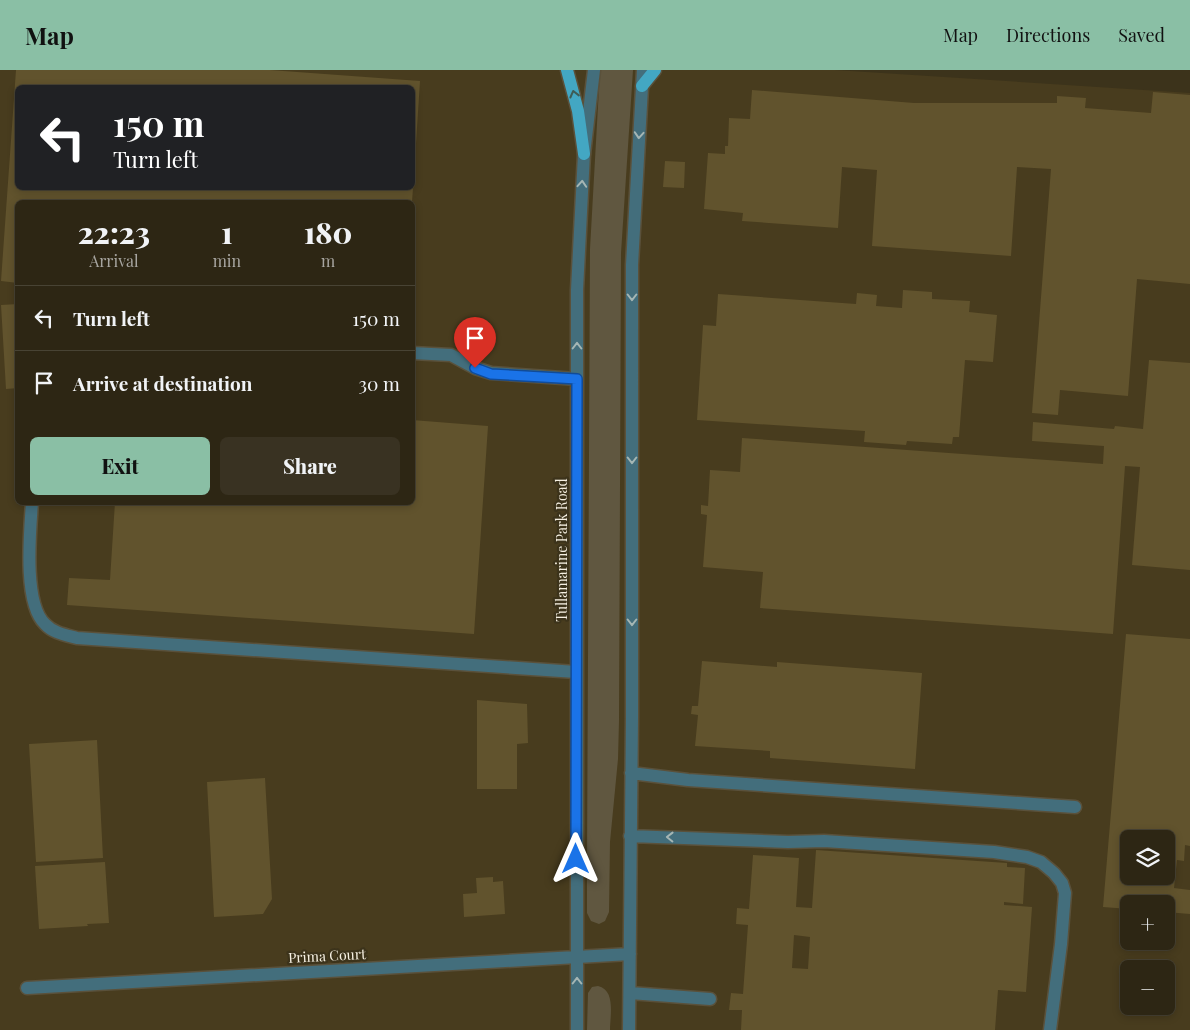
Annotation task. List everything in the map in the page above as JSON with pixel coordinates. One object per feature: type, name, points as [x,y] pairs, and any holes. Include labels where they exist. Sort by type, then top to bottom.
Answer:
[{"type":"main road","points":[[567,70],[578,111],[584,154]]},
{"type":"main road","points":[[642,86],[654,70]]},
{"type":"street","name":"Tullamarine Park Road","points":[[577,1030],[577,290],[584,154],[594,70]]},
{"type":"street","points":[[629,1030],[632,265],[643,70]]},
{"type":"street","points":[[415,353],[452,355],[475,368],[491,374],[577,379]]},
{"type":"street","points":[[32,505],[30,585],[35,610],[45,625],[58,633],[77,638],[576,672]]},
{"type":"street","points":[[631,773],[688,780],[1076,807]]},
{"type":"street","points":[[630,836],[788,842],[824,841],[994,852],[1027,857],[1041,862],[1062,883],[1065,893],[1060,954],[1050,1030]]},
{"type":"street","name":"Prima Court","points":[[27,988],[630,954]]},
{"type":"street","points":[[630,993],[710,999]]},
{"type":"shaded area","points":[[0,70],[835,70],[1190,93],[1190,1030],[0,1030]]},
{"type":"shaded area","points":[[600,70],[633,70],[621,253],[618,759],[610,842],[609,912],[605,921],[599,924],[591,921],[587,913],[587,863],[590,249]]},
{"type":"shaded area","points":[[592,987],[604,988],[610,998],[610,1030],[587,1030],[588,993]]},
{"type":"building","points":[[16,70],[270,70],[420,81],[415,159],[415,85],[15,85],[15,190],[413,190],[412,200],[15,200],[15,283],[1,281]]},
{"type":"building","points":[[752,90],[914,103],[1057,103],[1057,96],[1086,98],[1085,108],[1151,113],[1153,92],[1190,95],[1190,284],[1137,279],[1128,396],[1060,390],[1058,415],[1032,413],[1051,169],[1017,167],[1011,256],[872,246],[877,170],[842,167],[838,228],[742,221],[743,213],[704,209],[708,153],[725,154],[725,146],[728,146],[729,118],[750,119]]},
{"type":"building","points":[[665,161],[685,162],[684,188],[663,187]]},
{"type":"building","points":[[903,290],[932,292],[932,299],[970,301],[969,312],[997,315],[993,362],[965,360],[959,437],[953,437],[952,444],[907,441],[906,445],[864,442],[865,431],[697,420],[703,325],[716,326],[718,294],[856,304],[857,293],[877,295],[876,306],[902,308]]},
{"type":"building","points":[[15,304],[15,388],[6,389],[1,305]]},
{"type":"building","points":[[1149,360],[1190,363],[1190,570],[1132,565],[1140,467],[1125,466],[1113,634],[760,608],[763,572],[703,567],[707,515],[701,514],[701,505],[708,506],[710,470],[740,472],[742,438],[1103,464],[1104,446],[1032,441],[1033,422],[1114,429],[1115,426],[1143,429]]},
{"type":"building","points":[[415,420],[488,426],[474,634],[67,605],[69,578],[110,580],[115,505],[415,505]]},
{"type":"building","points":[[1126,634],[1190,639],[1190,846],[1185,845],[1184,861],[1177,860],[1175,879],[1175,830],[1120,830],[1120,885],[1174,885],[1174,888],[1190,890],[1190,914],[1175,913],[1175,895],[1120,895],[1120,908],[1103,907]]},
{"type":"building","points":[[702,661],[777,667],[777,662],[922,673],[915,769],[770,758],[770,751],[695,746],[698,715],[691,714],[692,706],[698,706]]},
{"type":"building","points":[[477,700],[527,704],[528,743],[517,744],[517,789],[477,789]]},
{"type":"building","points":[[97,740],[103,858],[36,862],[29,744]]},
{"type":"building","points":[[265,778],[272,899],[263,914],[214,917],[207,782]]},
{"type":"building","points":[[816,850],[1007,863],[1007,867],[1025,868],[1023,904],[1004,902],[1004,905],[1032,907],[1026,992],[998,990],[995,1030],[741,1030],[742,1010],[729,1010],[731,993],[743,994],[748,925],[736,924],[737,908],[749,909],[753,855],[799,858],[796,907],[812,908]],"holes":[[[794,935],[810,937],[808,969],[792,968]]]},
{"type":"building","points":[[105,862],[109,923],[39,929],[35,866]]},
{"type":"building","points":[[493,877],[493,882],[503,881],[505,914],[464,917],[463,894],[477,893],[476,878]]},
{"type":"route","points":[[475,368],[491,374],[577,379],[576,859]]}]
